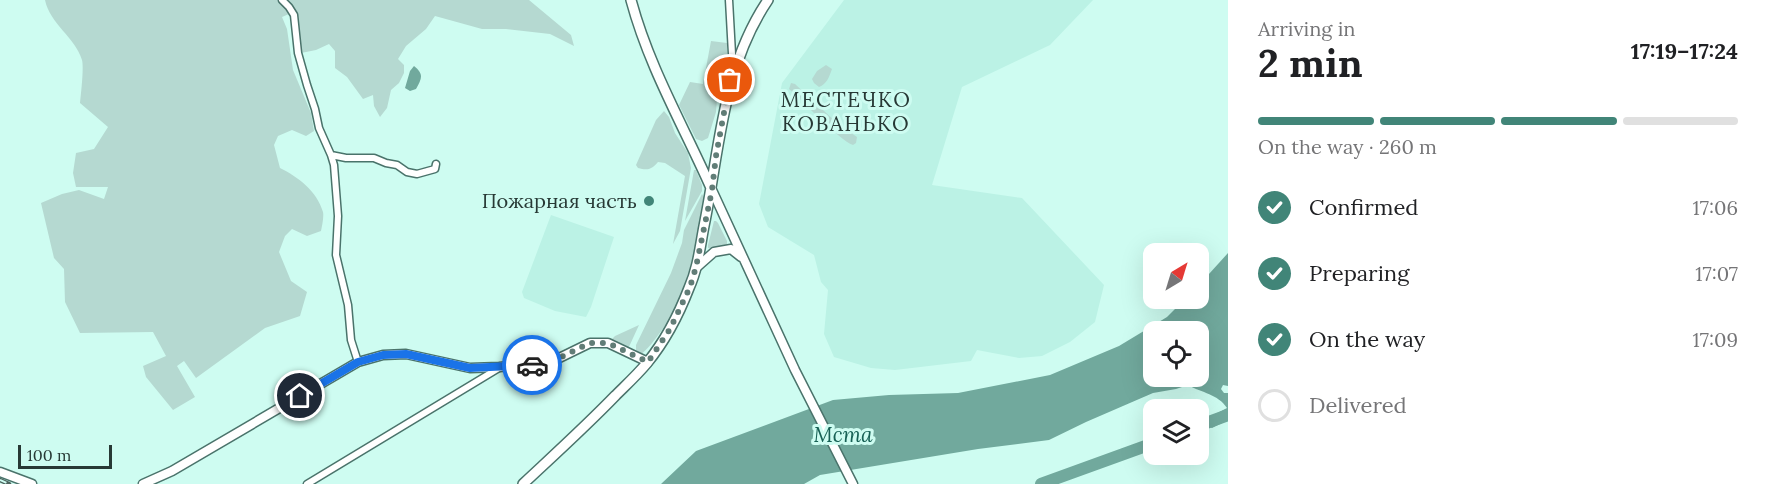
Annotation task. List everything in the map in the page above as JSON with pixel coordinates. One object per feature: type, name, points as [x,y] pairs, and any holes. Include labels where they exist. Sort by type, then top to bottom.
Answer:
[{"type":"main road","points":[[631,0],[648,53],[667,98],[712,190]]},
{"type":"main road","points":[[523,484],[587,425],[648,362],[670,329],[690,287],[696,267],[733,72],[752,26],[768,0]]},
{"type":"street","points":[[282,0],[294,15],[298,52],[319,128],[334,165],[338,216],[336,255],[348,305],[351,340],[358,362]]},
{"type":"street","points":[[729,0],[733,72]]},
{"type":"street","points":[[331,154],[346,158],[374,158],[417,174],[435,168],[436,164]]},
{"type":"street","points":[[334,165],[346,158]]},
{"type":"street","points":[[712,190],[795,370],[853,484]]},
{"type":"street","points":[[696,267],[714,252],[731,249],[743,259]]},
{"type":"street","points":[[143,484],[172,471],[358,362],[383,355],[406,354],[470,368],[499,367],[549,363],[590,343],[608,343],[648,362]]},
{"type":"street","points":[[307,484],[499,367]]},
{"type":"street","points":[[0,471],[32,484]]},
{"type":"shaded area","points":[[45,0],[529,0],[571,35],[574,46],[550,34],[482,29],[435,16],[426,29],[406,46],[398,59],[404,65],[404,73],[399,83],[391,90],[387,108],[380,117],[374,106],[373,95],[363,99],[347,77],[335,68],[335,51],[329,44],[301,53],[297,25],[289,14],[282,17],[287,29],[293,70],[311,113],[314,131],[306,136],[292,130],[278,136],[274,145],[280,168],[300,180],[312,191],[320,204],[323,216],[321,231],[307,236],[292,229],[285,236],[279,252],[291,281],[307,292],[300,316],[265,328],[196,378],[184,361],[177,366],[195,397],[173,410],[146,377],[143,366],[166,356],[153,332],[80,333],[65,302],[64,269],[54,258],[41,203],[79,190],[104,199],[108,187],[76,187],[73,173],[76,153],[94,149],[108,127],[80,103],[82,60],[74,44],[52,16]]},
{"type":"shaded area","points":[[844,0],[1093,0],[1050,45],[962,87],[932,185],[1022,198],[1104,285],[1095,322],[1070,342],[1042,356],[1019,358],[977,350],[971,361],[895,370],[871,368],[834,357],[824,334],[828,290],[821,282],[814,255],[768,227],[759,204],[782,83]]},
{"type":"shaded area","points":[[711,41],[727,43],[727,61],[708,138],[702,141],[696,139],[679,105],[690,82],[703,84]]},
{"type":"shaded area","points":[[826,65],[832,69],[826,82],[819,87],[812,79],[817,71]]},
{"type":"shaded area","points":[[791,83],[795,84],[837,123],[857,137],[856,143],[853,145],[847,142],[830,128],[789,89]]},
{"type":"shaded area","points":[[664,111],[688,153],[691,168],[680,231],[673,244],[685,176],[665,163],[658,162],[652,168],[647,169],[638,168],[636,165],[656,120]]},
{"type":"shaded area","points":[[694,170],[702,185],[702,191],[685,221]]},
{"type":"shaded area","points":[[702,194],[705,199],[690,271],[681,299],[669,321],[640,355],[636,350],[636,345],[671,273],[682,243],[684,230]]},
{"type":"shaded area","points":[[551,215],[614,237],[586,317],[555,311],[524,298],[522,292]]},
{"type":"shaded area","points":[[714,221],[718,223],[727,244],[708,248],[708,245]]},
{"type":"shaded area","points":[[639,325],[628,349],[610,341],[615,336]]},
{"type":"water","points":[[414,66],[421,74],[421,79],[416,89],[410,91],[405,88],[410,71]]},
{"type":"water","name":"Мста","points":[[1228,253],[1228,386],[1223,385],[1221,389],[1224,393],[1228,393],[1228,420],[1212,428],[1209,426],[1209,417],[1227,408],[1214,397],[1192,387],[1209,387],[1209,321],[1160,321],[1175,309],[1209,309],[1209,274]]},
{"type":"water","name":"Мста","points":[[1143,332],[1143,387],[1182,387],[1153,393],[1049,440],[978,449],[820,475],[804,484],[661,484],[696,451],[833,400],[889,395],[958,393],[1050,375],[1119,346]]},
{"type":"waterway","points":[[1209,422],[1228,415]]},
{"type":"waterway","points":[[1041,484],[1143,447]]},
{"type":"railway","points":[[0,480],[9,484]]},
{"type":"way so far","points":[[532,365],[549,363],[590,343],[608,343],[648,362],[670,329],[690,287],[696,267],[712,190],[730,80]]},
{"type":"place","name":"Пожарная часть","points":[[649,201]]},
{"type":"district","name":"МЕСТЕЧКО КОВАНЬКО","points":[[846,112]]},
{"type":"route","points":[[300,396],[358,362],[383,355],[406,354],[470,368],[532,365]]}]
